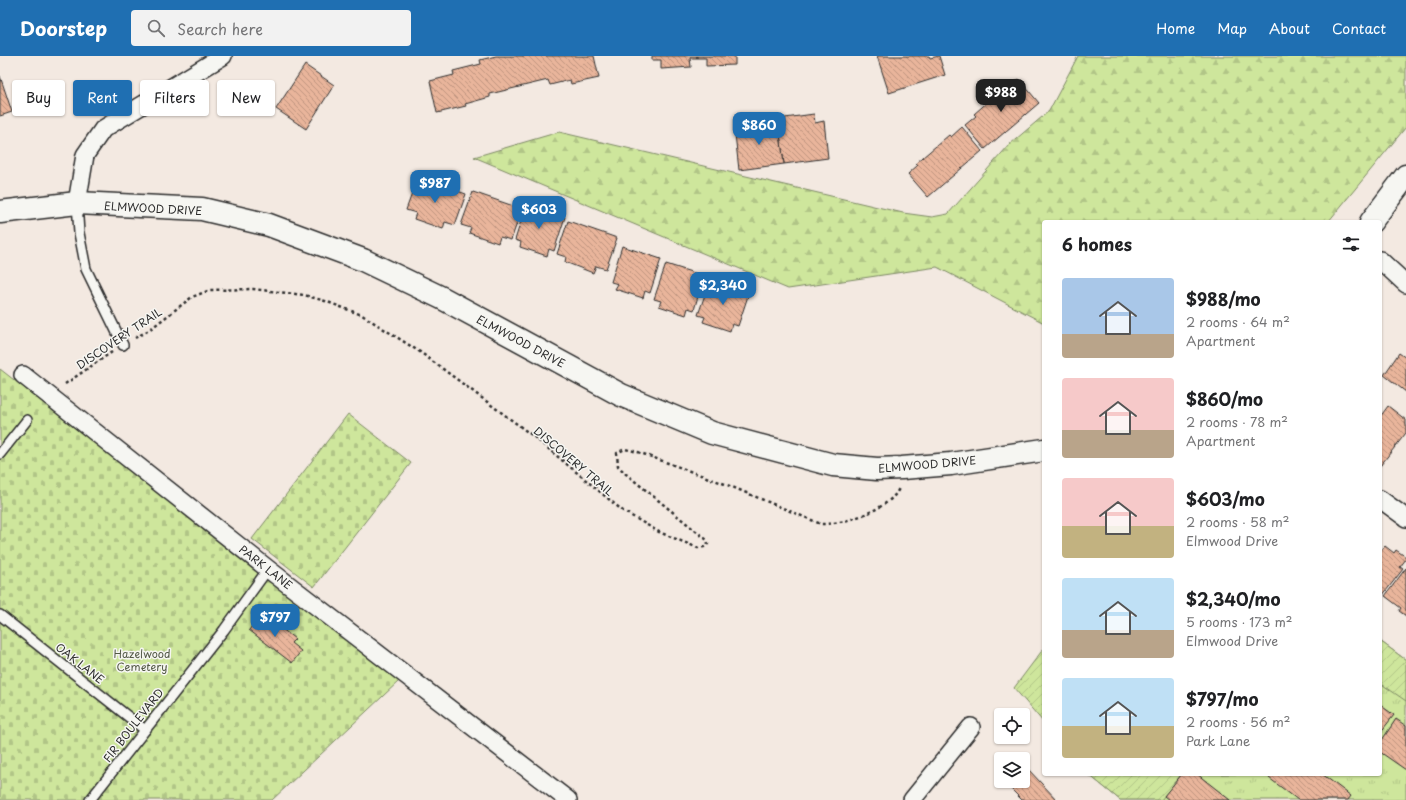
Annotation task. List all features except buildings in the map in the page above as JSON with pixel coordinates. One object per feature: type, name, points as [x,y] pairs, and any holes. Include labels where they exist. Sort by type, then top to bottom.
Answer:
[{"type":"street","points":[[76,203],[85,155],[103,129],[224,56]]},
{"type":"street","points":[[1373,220],[1406,176]]},
{"type":"street","name":"ELMWOOD DRIVE","points":[[0,212],[76,203],[202,210],[268,225],[363,260],[442,298],[621,395],[712,433],[777,452],[833,465],[877,469],[951,464],[1042,450]]},
{"type":"street","points":[[1382,262],[1406,284]]},
{"type":"street","name":"PARK LANE","points":[[23,376],[268,569],[568,800]]},
{"type":"street","points":[[1382,500],[1406,518]]},
{"type":"street","points":[[912,800],[971,727]]},
{"type":"lane","points":[[76,203],[78,233],[86,269],[123,345]]},
{"type":"lane","points":[[0,454],[27,420]]},
{"type":"lane","name":"FIR BOULEVARD","points":[[90,800],[224,630],[268,569]]},
{"type":"lane","name":"OAK LANE","points":[[0,615],[145,730]]},
{"type":"path","name":"DISCOVERY TRAIL","points":[[47,395],[53,389],[65,384],[148,330],[192,297],[210,290],[253,289],[304,295],[362,315],[420,352],[533,436],[623,512],[659,532],[698,548],[704,548],[708,544],[707,540],[626,474],[618,466],[617,453],[625,449],[638,452],[725,484],[821,524],[848,521],[869,512],[896,495],[899,486]]},
{"type":"green space","points":[[1078,56],[1406,56],[1406,127],[1330,220],[1042,220],[1042,322],[937,267],[788,289],[474,157],[559,132],[903,213],[932,217],[948,214],[1009,145],[1049,111]]},
{"type":"green space","name":"Hazelwood Cemetery","points":[[0,369],[399,681],[272,800],[0,800]]},
{"type":"green space","points":[[348,414],[411,463],[314,587],[252,539]]},
{"type":"green space","points":[[1382,642],[1406,660],[1406,800],[1120,800],[1090,776],[1382,776]]},
{"type":"green space","points":[[1382,642],[1406,660],[1406,701],[1382,684]]},
{"type":"green space","points":[[1042,651],[1042,721],[1014,688]]},
{"type":"green space","points":[[1090,776],[1180,776],[1161,800],[1120,800]]}]
